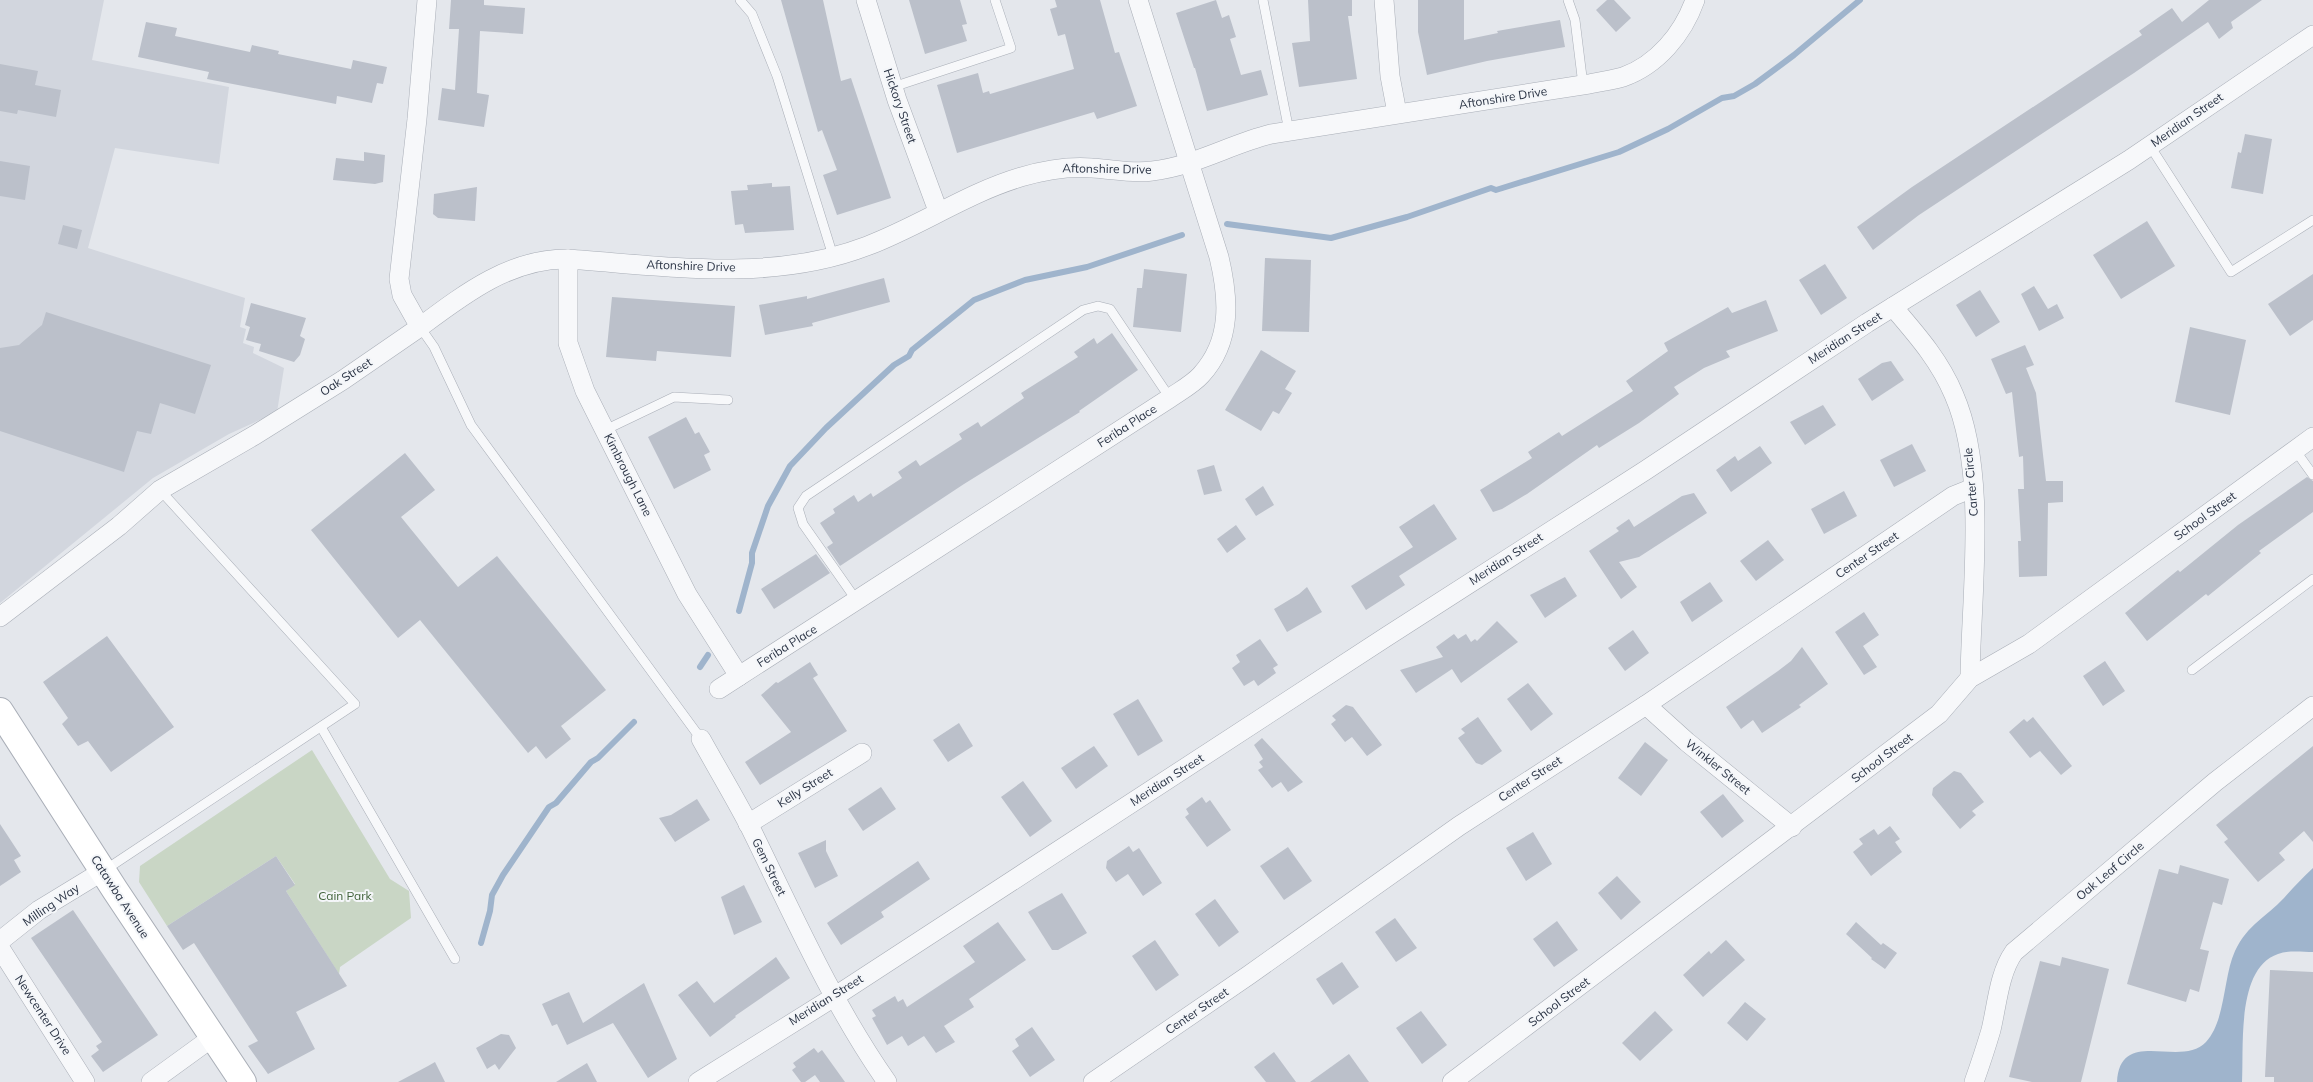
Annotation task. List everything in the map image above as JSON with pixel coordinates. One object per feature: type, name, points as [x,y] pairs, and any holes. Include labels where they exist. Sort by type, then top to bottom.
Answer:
[{"type":"main road","name":"Catawba Avenue","points":[[0,711],[102,871],[243,1082]]},
{"type":"street","points":[[420,327],[402,295],[399,279],[417,119],[427,0]]},
{"type":"street","name":"Hickory Street","points":[[866,0],[893,87],[938,211]]},
{"type":"street","name":"Feriba Place","points":[[719,689],[1170,398],[1200,376],[1218,350],[1224,331],[1226,287],[1219,257],[1190,161],[1138,0]]},
{"type":"street","points":[[1384,0],[1390,76],[1397,114]]},
{"type":"street","name":"Aftonshire Drive","points":[[420,327],[461,296],[506,271],[528,263],[553,258],[713,270],[809,263],[866,246],[938,211],[1002,184],[1057,168],[1152,171],[1190,161],[1243,141],[1289,131],[1583,85],[1623,76],[1656,58],[1681,30],[1695,0]]},
{"type":"street","name":"Meridian Street","points":[[698,1082],[834,997],[1894,307],[2150,146],[2313,35]]},
{"type":"street","name":"Kimbrough Lane","points":[[568,259],[568,343],[585,391],[687,594],[739,676]]},
{"type":"street","name":"Carter Circle","points":[[1894,307],[1937,361],[1955,397],[1966,433],[1973,488],[1970,678]]},
{"type":"street","name":"Oak Street","points":[[0,617],[119,526],[160,490],[343,380],[420,327]]},
{"type":"street","name":"School Street","points":[[1452,1082],[1792,827],[1939,714],[1970,678],[2029,644],[2313,437]]},
{"type":"street","name":"Center Street","points":[[1093,1082],[1249,975],[1459,826],[1646,705],[1954,496],[1973,488]]},
{"type":"street","name":"Winkler Street","points":[[1646,705],[1687,742],[1792,827]]},
{"type":"street","name":"Oak Leaf Circle","points":[[1974,1082],[1990,1032],[2008,960],[2014,952],[2215,782],[2313,706]]},
{"type":"street","name":"Gem Street","points":[[701,739],[748,824],[834,997],[865,1050],[887,1082]]},
{"type":"street","name":"Kelly Street","points":[[748,824],[862,753]]},
{"type":"street","name":"Milling Way","points":[[0,941],[40,910],[102,871]]},
{"type":"street","name":"Newcenter Drive","points":[[0,948],[85,1082]]},
{"type":"street","points":[[151,1082],[213,1037]]},
{"type":"lane","points":[[740,0],[752,14],[777,76],[833,256]]},
{"type":"lane","points":[[893,87],[1011,48],[995,0]]},
{"type":"lane","points":[[1263,0],[1289,131]]},
{"type":"lane","points":[[1568,0],[1574,20],[1583,85]]},
{"type":"lane","points":[[2150,146],[2231,272],[2313,220]]},
{"type":"lane","points":[[858,601],[803,524],[798,508],[806,496],[1083,310],[1098,306],[1110,309],[1170,398]]},
{"type":"lane","points":[[420,327],[434,347],[470,425],[701,739]]},
{"type":"lane","points":[[605,430],[674,397],[728,400]]},
{"type":"lane","points":[[2295,450],[2313,475]]},
{"type":"lane","points":[[102,871],[237,780],[355,704],[160,490]]},
{"type":"lane","points":[[2192,670],[2313,578]]},
{"type":"lane","points":[[321,727],[455,959]]},
{"type":"shaded area","points":[[0,0],[104,0],[92,60],[229,87],[219,164],[115,148],[88,248],[245,298],[240,327],[246,329],[243,343],[254,347],[253,353],[284,368],[277,412],[229,434],[153,478],[0,603]]},
{"type":"green space","name":"Cain Park","points":[[312,750],[390,879],[409,891],[411,918],[340,967],[339,974],[286,891],[295,884],[276,856],[167,926],[139,882],[140,866]]},
{"type":"water","points":[[2313,868],[2313,952],[2278,954],[2264,962],[2255,975],[2245,1010],[2242,1082],[2117,1082],[2121,1065],[2129,1056],[2140,1052],[2153,1051],[2182,1052],[2195,1049],[2206,1042],[2217,1022],[2231,961],[2240,942],[2245,934]]},
{"type":"building","points":[[451,0],[484,0],[484,5],[525,8],[523,34],[480,31],[477,93],[489,95],[484,127],[438,120],[442,88],[455,90],[459,29],[449,29]]},
{"type":"building","points":[[781,0],[823,0],[841,81],[851,78],[891,198],[837,215],[823,175],[837,170],[822,130],[818,132]]},
{"type":"building","points":[[909,0],[960,0],[967,24],[962,25],[967,41],[925,54]]},
{"type":"building","points":[[1055,0],[1100,0],[1115,53],[1119,52],[1137,106],[1097,119],[1094,112],[957,153],[937,85],[978,73],[983,93],[989,91],[990,94],[1074,69],[1065,34],[1058,36],[1050,9],[1057,7]]},
{"type":"building","points":[[1216,0],[1222,18],[1229,15],[1236,37],[1230,39],[1241,75],[1261,70],[1268,95],[1207,111],[1195,68],[1176,13]]},
{"type":"building","points":[[1308,0],[1352,0],[1352,16],[1348,16],[1357,79],[1299,87],[1292,43],[1310,41]]},
{"type":"building","points":[[1418,0],[1464,0],[1464,40],[1498,33],[1497,31],[1560,20],[1565,47],[1487,61],[1427,75],[1418,32]]},
{"type":"building","points":[[1607,0],[1614,0],[1631,18],[1616,32],[1596,10]]},
{"type":"building","points":[[2209,0],[2262,0],[2231,22],[2233,28],[2219,39],[2208,22],[1919,215],[1873,250],[1857,227],[1912,187],[2142,35],[2139,31],[2172,8],[2182,22]]},
{"type":"building","points":[[146,22],[177,28],[175,36],[250,52],[252,45],[279,51],[278,54],[351,69],[353,60],[387,67],[383,84],[377,83],[372,103],[337,96],[336,104],[207,79],[209,72],[138,57]]},
{"type":"building","points":[[0,64],[38,71],[35,85],[61,90],[56,117],[18,110],[17,114],[0,111]]},
{"type":"building","points":[[2245,134],[2272,139],[2263,194],[2231,188],[2238,152],[2241,153]]},
{"type":"building","points":[[364,152],[385,155],[383,182],[375,184],[333,180],[336,158],[364,161]]},
{"type":"building","points":[[0,161],[30,166],[25,200],[0,196]]},
{"type":"building","points":[[772,183],[772,187],[790,186],[794,230],[745,233],[743,224],[735,225],[731,191],[748,190],[747,185]]},
{"type":"building","points":[[477,187],[475,221],[438,218],[433,214],[434,194]]},
{"type":"building","points":[[2147,221],[2175,266],[2121,299],[2093,255]]},
{"type":"building","points":[[63,225],[82,230],[77,249],[58,244]]},
{"type":"building","points":[[1265,258],[1311,260],[1309,332],[1262,331]]},
{"type":"building","points":[[1825,264],[1847,298],[1821,315],[1799,280]]},
{"type":"building","points":[[1144,269],[1187,274],[1181,332],[1133,327],[1137,288],[1142,288]]},
{"type":"building","points":[[2313,274],[2313,320],[2290,336],[2268,304]]},
{"type":"building","points":[[884,278],[890,302],[812,323],[813,326],[765,335],[759,305],[807,296],[807,299]]},
{"type":"building","points":[[2034,286],[2048,309],[2057,304],[2064,318],[2039,331],[2021,294]]},
{"type":"building","points":[[1980,290],[2000,322],[1976,337],[1956,305]]},
{"type":"building","points":[[612,297],[735,306],[731,357],[657,351],[656,361],[606,357]]},
{"type":"building","points":[[1766,300],[1778,331],[1726,351],[1730,357],[1704,368],[1674,387],[1679,394],[1639,423],[1599,448],[1597,445],[1527,494],[1502,509],[1493,512],[1480,490],[1532,458],[1528,452],[1559,432],[1562,436],[1633,391],[1626,381],[1668,351],[1664,343],[1728,307],[1732,313]]},
{"type":"building","points":[[251,303],[306,318],[300,336],[305,339],[300,355],[294,362],[259,351],[261,344],[246,340],[250,327],[245,325]]},
{"type":"building","points":[[46,312],[211,365],[195,414],[160,403],[151,434],[137,431],[124,472],[0,431],[0,348],[19,345],[42,325]]},
{"type":"building","points":[[2190,327],[2246,340],[2230,415],[2175,402]]},
{"type":"building","points":[[1112,333],[1138,370],[1080,412],[964,484],[840,566],[827,547],[833,543],[820,523],[835,513],[833,509],[854,495],[858,502],[871,493],[873,497],[902,478],[898,472],[916,460],[920,466],[962,439],[959,434],[978,422],[981,427],[1024,398],[1021,393],[1078,357],[1074,352],[1094,338],[1097,344]]},
{"type":"building","points":[[2025,345],[2034,365],[2026,368],[2036,393],[2046,481],[2063,481],[2063,502],[2048,503],[2047,576],[2019,577],[2018,541],[2021,541],[2018,489],[2024,489],[2023,456],[2019,457],[2012,392],[2006,394],[1991,359]]},
{"type":"building","points":[[1261,350],[1296,371],[1285,389],[1292,393],[1279,414],[1273,411],[1261,431],[1225,410]]},
{"type":"building","points":[[1891,361],[1904,380],[1872,401],[1858,379],[1882,363]]},
{"type":"building","points":[[1823,405],[1836,425],[1805,445],[1790,422]]},
{"type":"building","points":[[686,417],[695,434],[699,432],[710,452],[704,455],[711,470],[674,489],[648,437]]},
{"type":"building","points":[[1912,444],[1926,471],[1894,487],[1880,460]]},
{"type":"building","points":[[1760,446],[1772,463],[1731,492],[1716,470],[1735,456],[1738,461]]},
{"type":"building","points":[[405,453],[435,490],[401,517],[458,587],[497,556],[606,690],[561,726],[571,739],[546,759],[536,746],[528,753],[420,620],[398,638],[311,530]]},
{"type":"building","points":[[1214,465],[1222,491],[1204,495],[1197,470]]},
{"type":"building","points":[[2307,477],[2313,481],[2313,512],[2259,551],[2261,553],[2208,596],[2206,594],[2147,641],[2125,613],[2238,525]]},
{"type":"building","points":[[1263,486],[1274,505],[1256,516],[1245,499]]},
{"type":"building","points":[[1844,491],[1857,516],[1824,534],[1811,509]]},
{"type":"building","points":[[1694,493],[1707,513],[1639,557],[1619,562],[1637,587],[1621,599],[1589,551],[1619,531],[1616,528],[1629,519],[1634,527],[1682,496]]},
{"type":"building","points":[[1434,504],[1457,539],[1399,576],[1405,585],[1366,610],[1351,586],[1413,547],[1399,527]]},
{"type":"building","points":[[1236,525],[1246,539],[1227,553],[1217,539]]},
{"type":"building","points":[[1768,540],[1784,560],[1756,581],[1740,561]]},
{"type":"building","points":[[816,554],[830,573],[774,609],[761,589]]},
{"type":"building","points":[[1565,577],[1577,596],[1545,618],[1530,595]]},
{"type":"building","points":[[1710,582],[1723,601],[1692,622],[1680,602]]},
{"type":"building","points":[[1307,587],[1322,612],[1287,632],[1274,609]]},
{"type":"building","points":[[1864,612],[1879,635],[1863,646],[1877,667],[1864,675],[1835,632]]},
{"type":"building","points":[[1497,621],[1518,642],[1461,683],[1452,669],[1416,693],[1400,670],[1443,657],[1436,647],[1454,634],[1458,639],[1466,634],[1471,642],[1475,639],[1477,641]]},
{"type":"building","points":[[1633,630],[1649,653],[1625,671],[1608,648]]},
{"type":"building","points":[[107,636],[174,727],[111,772],[88,741],[78,746],[62,724],[68,718],[43,682]]},
{"type":"building","points":[[1260,639],[1278,665],[1273,668],[1276,673],[1258,686],[1254,680],[1244,686],[1232,668],[1240,662],[1236,655]]},
{"type":"building","points":[[1802,647],[1828,684],[1799,705],[1801,707],[1762,733],[1753,720],[1741,729],[1726,707],[1791,661]]},
{"type":"building","points":[[2105,661],[2125,691],[2103,706],[2083,676]]},
{"type":"building","points":[[810,662],[818,675],[813,678],[847,731],[760,785],[745,762],[791,732],[761,695],[776,682],[778,683]]},
{"type":"building","points":[[1528,683],[1553,714],[1531,731],[1507,699]]},
{"type":"building","points":[[1138,699],[1163,741],[1138,756],[1113,714]]},
{"type":"building","points":[[1346,705],[1353,707],[1382,745],[1367,756],[1352,737],[1345,742],[1331,724],[1336,720],[1332,716]]},
{"type":"building","points":[[1478,717],[1502,751],[1482,765],[1476,763],[1458,738],[1465,733],[1461,729]]},
{"type":"building","points":[[2033,717],[2072,766],[2061,775],[2040,751],[2030,758],[2009,732],[2024,719],[2027,722]]},
{"type":"building","points":[[959,723],[973,746],[948,762],[933,740]]},
{"type":"building","points":[[1262,738],[1303,782],[1288,792],[1281,782],[1272,788],[1258,770],[1263,767],[1259,762],[1263,759],[1254,745]]},
{"type":"building","points":[[1645,742],[1668,760],[1641,796],[1618,778]]},
{"type":"building","points":[[1094,746],[1108,766],[1076,789],[1061,768]]},
{"type":"building","points":[[2313,746],[2313,842],[2304,831],[2279,853],[2285,860],[2258,882],[2224,842],[2228,839],[2216,825]]},
{"type":"building","points":[[1954,771],[1961,773],[1984,802],[1972,811],[1976,815],[1960,829],[1932,795],[1933,788]]},
{"type":"building","points":[[1023,781],[1052,821],[1030,837],[1001,797]]},
{"type":"building","points":[[881,787],[896,809],[863,831],[848,809]]},
{"type":"building","points":[[1723,794],[1744,821],[1722,838],[1700,812]]},
{"type":"building","points":[[1202,797],[1206,803],[1210,800],[1231,830],[1207,847],[1185,817],[1189,814],[1186,809]]},
{"type":"building","points":[[697,799],[710,820],[675,842],[659,818],[671,815]]},
{"type":"building","points":[[0,824],[21,856],[14,860],[21,872],[0,886]]},
{"type":"building","points":[[1890,826],[1900,839],[1895,842],[1902,852],[1871,876],[1853,852],[1863,844],[1859,839],[1874,829],[1878,835]]},
{"type":"building","points":[[1533,832],[1552,864],[1526,881],[1506,848]]},
{"type":"building","points":[[826,840],[826,851],[838,876],[815,888],[798,853]]},
{"type":"building","points":[[1129,846],[1133,852],[1139,848],[1162,883],[1143,896],[1128,874],[1116,882],[1106,868],[1107,861]]},
{"type":"building","points":[[1288,847],[1312,881],[1284,900],[1260,866]]},
{"type":"building","points":[[276,856],[295,885],[286,891],[347,986],[296,1012],[315,1049],[268,1074],[248,1046],[258,1041],[194,943],[183,950],[167,926]]},
{"type":"building","points":[[918,861],[930,879],[881,912],[884,917],[841,945],[827,923]]},
{"type":"building","points":[[2180,865],[2229,879],[2222,905],[2213,902],[2200,949],[2209,951],[2199,992],[2190,989],[2186,1002],[2127,984],[2159,869],[2178,874]]},
{"type":"building","points":[[1617,876],[1641,902],[1621,920],[1598,893]]},
{"type":"building","points":[[744,885],[762,922],[734,935],[721,897]]},
{"type":"building","points":[[1062,893],[1087,933],[1058,950],[1052,950],[1028,912]]},
{"type":"building","points":[[1215,899],[1239,932],[1219,947],[1195,914]]},
{"type":"building","points":[[73,910],[158,1035],[103,1072],[91,1056],[99,1050],[96,1046],[102,1042],[31,938]]},
{"type":"building","points":[[1395,918],[1417,948],[1396,962],[1375,932]]},
{"type":"building","points":[[1557,921],[1578,950],[1554,967],[1533,939]]},
{"type":"building","points":[[998,922],[1026,960],[969,999],[974,1007],[944,1026],[955,1042],[936,1053],[924,1036],[908,1046],[902,1036],[887,1045],[872,1018],[876,1016],[872,1010],[895,996],[898,1002],[903,999],[907,1007],[975,962],[963,946]]},
{"type":"building","points":[[1856,922],[1881,945],[1883,943],[1897,953],[1885,969],[1871,959],[1846,934]]},
{"type":"building","points":[[1155,940],[1179,975],[1156,991],[1132,956]]},
{"type":"building","points":[[1726,940],[1745,960],[1703,997],[1683,975],[1709,951],[1711,954]]},
{"type":"building","points":[[776,957],[790,978],[735,1016],[710,1037],[678,995],[697,981],[714,1003]]},
{"type":"building","points":[[2062,957],[2109,969],[2081,1082],[2032,1082],[2009,1077],[2040,961],[2060,966]]},
{"type":"building","points":[[1342,962],[1359,987],[1333,1005],[1316,979]]},
{"type":"building","points":[[2270,970],[2313,972],[2313,1082],[2274,1082],[2274,1077],[2265,1077]]},
{"type":"building","points":[[644,983],[677,1059],[648,1078],[613,1023],[567,1045],[557,1024],[552,1026],[542,1004],[569,992],[583,1023]]},
{"type":"building","points":[[1745,1002],[1766,1019],[1747,1041],[1727,1023]]},
{"type":"building","points":[[1421,1011],[1447,1045],[1422,1064],[1396,1028]]},
{"type":"building","points":[[1655,1011],[1673,1030],[1640,1061],[1622,1043]]},
{"type":"building","points":[[1032,1027],[1055,1060],[1030,1077],[1012,1051],[1019,1046],[1015,1039]]},
{"type":"building","points":[[501,1034],[509,1035],[516,1048],[499,1070],[495,1064],[487,1069],[476,1048]]},
{"type":"building","points":[[814,1048],[818,1053],[822,1050],[845,1082],[820,1082],[815,1075],[805,1082],[801,1082],[792,1070],[796,1067],[793,1063]]},
{"type":"building","points":[[1274,1052],[1296,1082],[1266,1082],[1254,1067]]},
{"type":"building","points":[[1349,1054],[1369,1082],[1310,1082]]},
{"type":"building","points":[[435,1062],[445,1082],[398,1082],[428,1066]]},
{"type":"building","points":[[587,1063],[597,1082],[556,1082]]},
{"type":"waterway","points":[[1227,224],[1331,238],[1407,217],[1491,188],[1496,190],[1619,152],[1668,129],[1722,98],[1734,96],[1755,84],[1794,55],[1860,0]]},
{"type":"waterway","points":[[739,611],[752,563],[752,553],[768,506],[790,466],[826,428],[894,365],[909,356],[912,350],[974,300],[1025,280],[1087,267],[1182,235]]},
{"type":"waterway","points":[[700,667],[708,655]]},
{"type":"waterway","points":[[481,943],[490,911],[492,895],[503,875],[549,807],[556,803],[591,762],[598,758],[634,722]]}]
